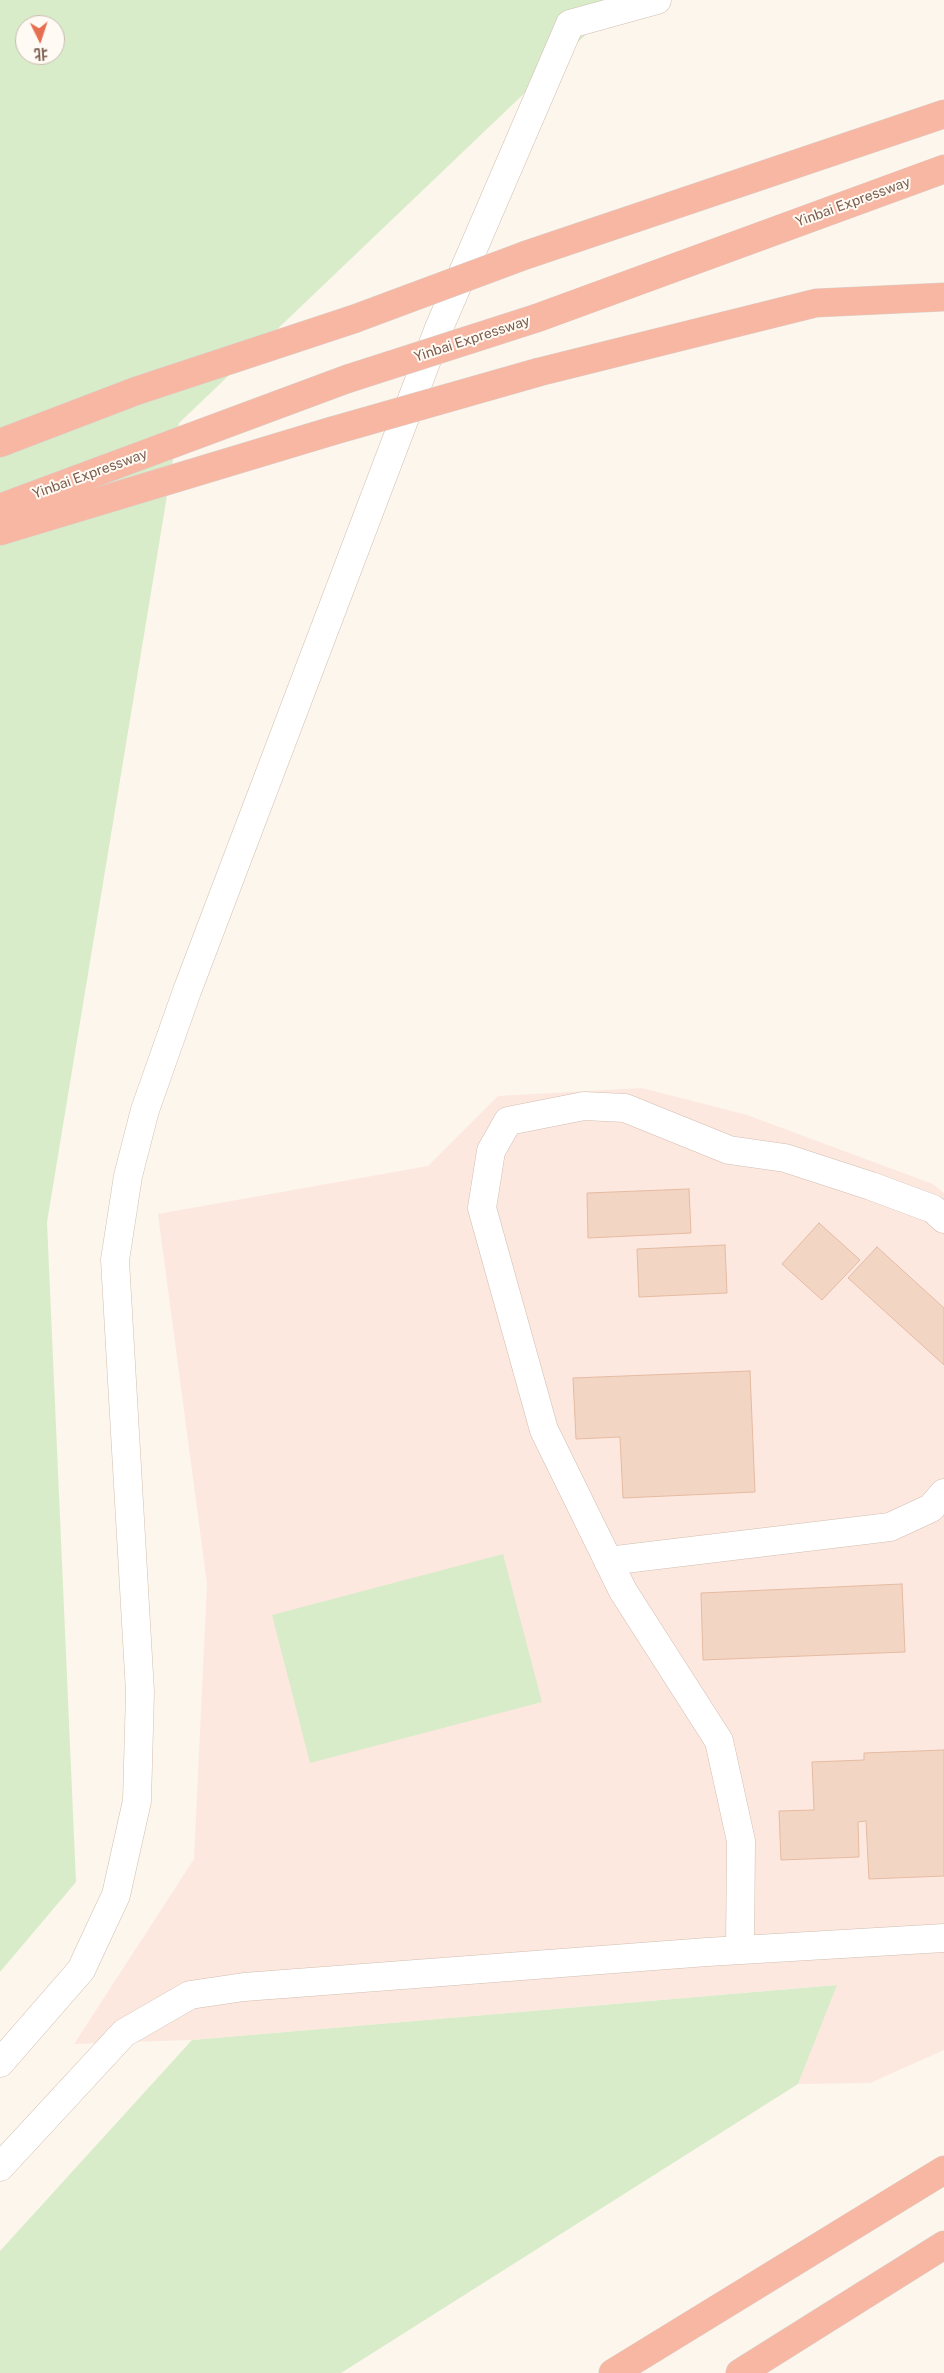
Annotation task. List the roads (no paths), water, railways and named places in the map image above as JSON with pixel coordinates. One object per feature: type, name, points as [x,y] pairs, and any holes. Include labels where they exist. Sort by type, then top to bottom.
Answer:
[{"type":"highway","points":[[0,443],[136,391],[354,319],[526,255],[944,114]]},
{"type":"highway","name":"Yinbai Expressway","points":[[0,508],[347,380],[537,318],[944,170]]},
{"type":"highway","points":[[0,531],[332,431],[539,372],[816,303],[944,297]]},
{"type":"highway","points":[[612,2373],[944,2170]]},
{"type":"highway","points":[[740,2373],[944,2245]]},
{"type":"street","points":[[0,2064],[81,1970],[116,1895],[137,1801],[140,1692],[115,1260],[128,1176],[143,1120],[187,991],[439,328],[572,12],[657,0]]},
{"type":"street","points":[[740,1950],[741,1842],[719,1741],[623,1592],[544,1430],[482,1208],[491,1151],[508,1121],[584,1106],[625,1108],[729,1150],[785,1158],[871,1186],[934,1209],[944,1219]]},
{"type":"street","points":[[608,1562],[890,1527],[931,1508],[944,1493]]},
{"type":"street","points":[[0,2167],[124,2033],[190,1995],[244,1987],[740,1950],[944,1938]]}]
